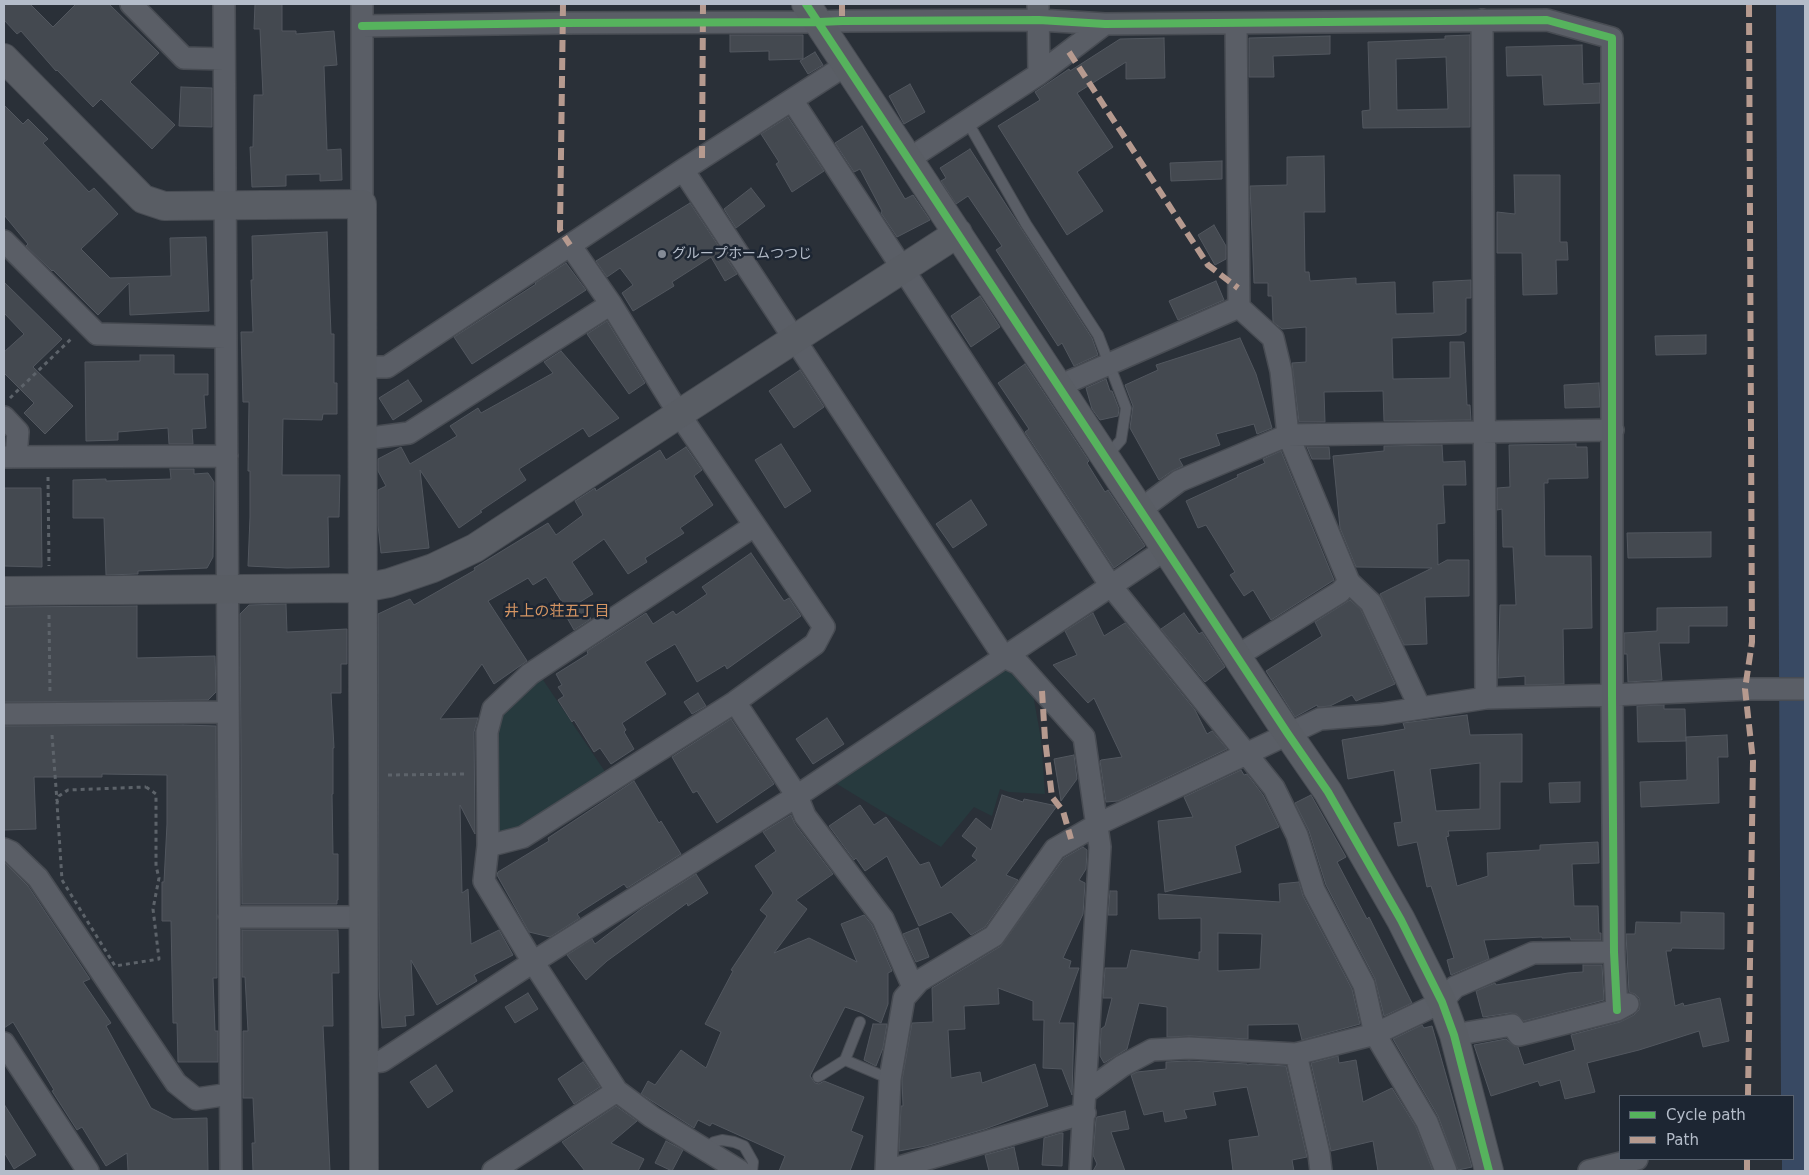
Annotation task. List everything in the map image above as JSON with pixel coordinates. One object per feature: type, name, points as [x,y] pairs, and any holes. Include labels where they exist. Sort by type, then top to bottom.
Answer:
[{"type":"street","points":[[131,4],[184,58],[224,59]]},
{"type":"street","points":[[224,4],[231,1171]]},
{"type":"street","points":[[362,4],[364,1171]]},
{"type":"street","points":[[362,26],[583,22],[812,13],[842,21],[1038,12],[1105,24],[1236,23],[1388,12],[1482,20],[1547,20],[1612,38],[1614,952],[1622,1007],[1519,1035],[1512,1024],[1454,1035]]},
{"type":"street","points":[[1038,12],[1039,74]]},
{"type":"street","points":[[812,13],[1328,792],[1401,920],[1442,1002],[1454,1035],[1489,1171]]},
{"type":"street","points":[[1482,20],[1486,698]]},
{"type":"street","points":[[1236,23],[1239,307],[1273,338],[1281,370],[1288,435],[1349,582],[1371,603],[1420,708]]},
{"type":"street","points":[[908,159],[1039,74],[1105,24]]},
{"type":"street","points":[[4,58],[143,199],[164,206],[362,204]]},
{"type":"street","points":[[363,367],[386,367],[683,170],[846,65]]},
{"type":"street","points":[[792,100],[1111,586],[1274,788],[1297,835],[1314,890],[1364,985],[1375,1034],[1427,1122],[1446,1171]]},
{"type":"street","points":[[683,170],[1004,657],[1019,664],[1084,737],[1100,847],[1080,1171]]},
{"type":"street","points":[[4,591],[363,588],[433,568],[475,548],[958,233]]},
{"type":"street","points":[[4,241],[97,334],[226,337]]},
{"type":"street","points":[[488,846],[524,837],[735,702],[815,644],[824,627],[679,414],[611,304],[570,245]]},
{"type":"street","points":[[363,439],[409,433],[611,304]]},
{"type":"street","points":[[1059,386],[1239,307]]},
{"type":"street","points":[[4,417],[18,432],[10,457],[227,456]]},
{"type":"street","points":[[1140,510],[1179,481],[1288,435],[1613,430]]},
{"type":"street","points":[[740,1171],[652,1117],[617,1091],[533,962],[484,881],[488,846],[487,732],[493,708],[530,674],[754,526]]},
{"type":"street","points":[[364,1063],[382,1062],[533,962],[796,796],[1166,549]]},
{"type":"street","points":[[1237,656],[1340,592],[1349,582]]},
{"type":"street","points":[[1614,952],[1533,953],[1455,987],[1442,1002],[1375,1034],[1296,1054],[1189,1048],[1152,1050],[1122,1066],[1085,1103],[886,1171],[890,1079],[904,998],[919,981],[994,936],[1054,849],[1098,824],[1320,719],[1382,714],[1486,698],[1748,689],[1805,689]]},
{"type":"street","points":[[735,702],[796,796],[805,816],[883,919],[913,988]]},
{"type":"street","points":[[4,714],[228,712]]},
{"type":"street","points":[[4,849],[11,852],[38,878],[176,1083],[196,1099],[230,1094]]},
{"type":"street","points":[[229,917],[364,917]]},
{"type":"street","points":[[4,1043],[88,1171]]},
{"type":"street","points":[[1296,1054],[1319,1154],[1321,1171]]},
{"type":"street","points":[[493,1171],[617,1091]]},
{"type":"street","points":[[1589,1171],[1633,1160]]},
{"type":"lane","points":[[967,121],[1026,224],[1098,335],[1126,408],[1121,440],[1106,458]]},
{"type":"lane","points":[[818,1077],[845,1060],[860,1022]]},
{"type":"lane","points":[[845,1060],[890,1079]]},
{"type":"lane","points":[[704,1150],[714,1142],[722,1140],[744,1146],[753,1162],[752,1171]]},
{"type":"path","points":[[4,405],[86,323]]},
{"type":"path","points":[[48,457],[50,713],[62,880],[115,966],[159,959],[152,909],[159,878],[156,866],[156,794],[146,787],[68,790],[59,796],[57,803]]},
{"type":"path","points":[[364,775],[487,774]]},
{"type":"green space","points":[[1010,666],[1032,689],[1041,739],[1045,794],[1009,792],[1000,789],[992,816],[974,807],[941,847],[832,781]]},
{"type":"green space","points":[[539,674],[608,776],[522,832],[492,838],[492,733],[499,710]]},
{"type":"water","points":[[1776,4],[1805,4],[1805,1171],[1782,1171],[1782,1160],[1794,1160],[1794,1095],[1781,1095]]},
{"type":"building","points":[[4,4],[30,4],[53,27],[76,4],[109,4],[159,53],[130,82],[175,125],[152,149],[101,99],[93,107],[56,71],[21,31],[17,34],[4,20]]},
{"type":"building","points":[[255,4],[282,4],[282,31],[296,31],[296,34],[334,31],[337,65],[324,66],[327,150],[341,149],[342,180],[320,181],[320,174],[286,175],[286,186],[252,187],[250,147],[253,147],[254,95],[263,95],[260,29],[254,29]]},
{"type":"building","points":[[730,35],[803,35],[803,59],[769,60],[769,51],[730,52]]},
{"type":"building","points":[[1470,35],[1470,127],[1363,128],[1362,111],[1370,110],[1368,42],[1445,39],[1445,36]],"holes":[[[1446,57],[1448,109],[1397,110],[1396,59]]]},
{"type":"building","points":[[1330,36],[1330,54],[1273,56],[1274,77],[1249,77],[1249,38]]},
{"type":"building","points":[[1164,38],[1165,78],[1126,79],[1126,62],[1077,93],[1113,147],[1077,172],[1103,211],[1067,235],[998,126],[1040,100],[1035,92],[1069,69],[1070,71],[1120,39]]},
{"type":"building","points":[[1582,45],[1583,84],[1600,83],[1600,103],[1544,105],[1542,75],[1507,76],[1506,47]]},
{"type":"building","points":[[815,52],[823,65],[808,74],[800,61]]},
{"type":"building","points":[[910,84],[925,112],[904,124],[889,96]]},
{"type":"building","points":[[181,87],[212,88],[212,127],[179,126]]},
{"type":"building","points":[[4,105],[23,124],[28,119],[48,139],[43,143],[89,192],[94,188],[118,214],[81,249],[110,278],[171,276],[170,238],[206,237],[209,311],[130,315],[129,283],[98,315],[26,246],[28,244],[4,215]]},
{"type":"building","points":[[788,117],[824,171],[792,192],[776,164],[779,162],[761,134]]},
{"type":"building","points":[[862,126],[905,199],[913,195],[930,220],[897,237],[881,213],[882,211],[860,169],[854,172],[835,143]]},
{"type":"building","points":[[970,149],[1092,338],[1098,355],[1074,366],[1062,343],[1058,346],[996,250],[1002,246],[968,196],[956,204],[941,181],[946,178],[940,168]]},
{"type":"building","points":[[1324,156],[1325,212],[1304,212],[1305,272],[1309,272],[1310,281],[1356,278],[1356,284],[1395,282],[1396,314],[1434,313],[1433,282],[1471,280],[1471,298],[1466,298],[1466,332],[1460,335],[1392,338],[1393,379],[1450,378],[1450,342],[1464,342],[1467,405],[1470,405],[1471,420],[1384,421],[1383,391],[1324,392],[1325,422],[1299,422],[1292,363],[1306,362],[1306,327],[1282,329],[1273,322],[1272,296],[1268,296],[1268,283],[1254,283],[1250,186],[1287,185],[1287,157]]},
{"type":"building","points":[[1222,161],[1222,179],[1171,181],[1170,163]]},
{"type":"building","points":[[1514,175],[1560,175],[1560,242],[1567,242],[1568,260],[1556,260],[1557,294],[1523,295],[1522,253],[1497,253],[1497,212],[1515,214]]},
{"type":"building","points":[[751,188],[765,206],[736,228],[724,209]]},
{"type":"building","name":"グループホームつつじ","points":[[690,203],[737,274],[725,281],[711,257],[672,282],[674,286],[633,311],[622,293],[633,285],[620,268],[607,277],[596,261]]},
{"type":"building","points":[[1214,225],[1226,246],[1226,259],[1215,265],[1198,235]]},
{"type":"building","points":[[327,232],[331,334],[334,334],[334,383],[337,383],[337,414],[323,414],[322,420],[283,419],[282,475],[340,475],[339,517],[328,517],[329,567],[287,568],[248,566],[250,517],[250,471],[248,471],[249,402],[243,402],[241,332],[253,332],[252,236]]},
{"type":"building","points":[[566,263],[586,290],[472,364],[454,337]]},
{"type":"building","points":[[1216,281],[1224,300],[1178,320],[1169,301]]},
{"type":"building","points":[[4,282],[62,339],[33,367],[73,406],[45,434],[24,413],[34,403],[4,373],[4,352],[24,334],[4,313]]},
{"type":"building","points":[[980,296],[1000,327],[971,347],[951,316]]},
{"type":"building","points":[[607,321],[645,383],[629,394],[587,334]]},
{"type":"building","points":[[1706,335],[1706,354],[1656,355],[1655,336]]},
{"type":"building","points":[[1240,338],[1256,374],[1272,428],[1257,434],[1254,424],[1216,434],[1220,445],[1179,459],[1183,466],[1159,480],[1130,428],[1133,406],[1125,385],[1158,370],[1156,365]]},
{"type":"building","points":[[561,351],[619,418],[589,437],[583,428],[519,469],[526,480],[480,511],[482,512],[459,528],[420,470],[429,548],[381,553],[378,525],[378,490],[386,486],[378,471],[378,459],[401,447],[410,464],[457,436],[450,426],[478,408],[481,413],[553,373],[544,362]]},
{"type":"building","points":[[140,355],[174,355],[174,374],[208,374],[208,395],[204,395],[206,428],[192,429],[193,444],[169,444],[168,428],[118,432],[118,440],[86,441],[85,362],[140,361]]},
{"type":"building","points":[[1025,364],[1089,461],[1087,463],[1105,492],[1108,490],[1145,546],[1114,568],[1025,432],[1029,429],[998,383]]},
{"type":"building","points":[[800,370],[824,407],[794,428],[769,391]]},
{"type":"building","points":[[1106,379],[1119,409],[1118,416],[1100,420],[1092,409],[1086,388]]},
{"type":"building","points":[[408,380],[422,401],[393,420],[379,398]]},
{"type":"building","points":[[1599,383],[1600,407],[1565,408],[1564,385]]},
{"type":"building","points":[[781,444],[811,491],[785,508],[755,460]]},
{"type":"building","points":[[1576,444],[1576,447],[1587,447],[1588,478],[1548,479],[1548,483],[1544,483],[1545,556],[1591,556],[1592,628],[1563,629],[1564,684],[1525,685],[1525,676],[1498,678],[1500,605],[1516,605],[1513,547],[1503,547],[1502,509],[1497,510],[1497,488],[1510,487],[1509,445]]},
{"type":"building","points":[[1442,445],[1443,462],[1465,461],[1466,485],[1443,485],[1445,523],[1437,524],[1438,565],[1447,560],[1469,560],[1469,596],[1425,597],[1427,644],[1404,645],[1380,594],[1432,568],[1356,567],[1340,528],[1333,456],[1384,451],[1384,446]]},
{"type":"building","points":[[686,447],[702,470],[694,476],[713,505],[680,528],[684,533],[645,558],[647,562],[628,574],[604,539],[572,562],[593,594],[567,610],[546,577],[533,585],[528,578],[488,601],[527,661],[494,684],[482,664],[440,719],[478,718],[474,732],[475,834],[460,805],[462,893],[468,889],[471,944],[499,930],[513,955],[474,975],[477,981],[437,1005],[411,960],[414,1015],[405,1016],[406,1026],[382,1028],[379,988],[378,614],[410,599],[414,605],[475,570],[474,568],[548,523],[556,535],[583,515],[575,501],[595,488],[596,491],[660,450],[666,460]]},
{"type":"building","points":[[1307,447],[1329,447],[1330,459],[1312,459]]},
{"type":"building","points":[[1281,451],[1334,580],[1271,620],[1253,590],[1244,596],[1230,575],[1235,572],[1206,525],[1198,528],[1186,501],[1265,463],[1263,459]]},
{"type":"building","points":[[170,469],[194,469],[194,474],[208,473],[214,482],[213,557],[207,568],[138,571],[138,574],[106,575],[104,518],[73,518],[73,480],[171,479]]},
{"type":"building","points":[[4,488],[41,488],[42,567],[4,566]]},
{"type":"building","points":[[971,500],[987,525],[953,548],[936,524]]},
{"type":"building","points":[[1711,532],[1711,557],[1628,558],[1627,533]]},
{"type":"building","points":[[751,553],[784,601],[789,598],[801,616],[727,669],[725,665],[697,682],[675,644],[645,662],[666,694],[622,723],[626,730],[624,732],[634,749],[611,764],[600,748],[594,752],[574,720],[572,722],[558,700],[564,696],[558,687],[562,685],[556,674],[588,654],[587,651],[646,613],[653,624],[673,611],[676,615],[707,594],[702,587]]},
{"type":"building","points":[[1350,600],[1361,610],[1395,684],[1356,701],[1352,695],[1330,706],[1318,707],[1317,705],[1295,717],[1266,671],[1322,636],[1315,622]]},
{"type":"building","points":[[286,604],[287,632],[347,629],[347,664],[341,664],[341,693],[331,693],[334,748],[332,794],[333,854],[338,854],[337,904],[242,904],[240,614],[249,605]]},
{"type":"building","points":[[582,605],[591,619],[574,630],[566,616]]},
{"type":"building","points":[[137,606],[137,658],[215,656],[216,692],[208,700],[4,702],[4,607]]},
{"type":"building","points":[[1727,607],[1727,626],[1689,626],[1689,643],[1659,643],[1662,680],[1628,682],[1627,654],[1624,654],[1624,633],[1657,631],[1657,608]]},
{"type":"building","points":[[1093,613],[1104,636],[1125,623],[1195,710],[1207,734],[1212,731],[1227,749],[1118,801],[1106,802],[1100,761],[1122,757],[1094,698],[1088,703],[1053,665],[1077,655],[1065,631]]},
{"type":"building","points":[[1184,613],[1199,634],[1202,632],[1225,667],[1205,682],[1161,629]]},
{"type":"building","points":[[698,693],[706,706],[692,714],[684,702]]},
{"type":"building","points":[[1664,705],[1664,709],[1685,709],[1686,741],[1638,742],[1637,706]]},
{"type":"building","points":[[1467,715],[1470,735],[1522,734],[1522,782],[1500,782],[1500,829],[1448,831],[1449,836],[1446,837],[1457,886],[1488,876],[1487,853],[1540,850],[1540,845],[1598,842],[1599,863],[1572,864],[1574,906],[1598,906],[1601,940],[1571,940],[1570,937],[1542,937],[1484,940],[1489,959],[1451,975],[1447,960],[1454,958],[1431,886],[1427,887],[1417,842],[1398,846],[1394,823],[1402,822],[1394,770],[1348,779],[1342,740],[1405,729],[1403,723]],"holes":[[[1480,763],[1480,809],[1436,811],[1430,769]]]},
{"type":"building","points":[[827,718],[844,744],[813,764],[796,739]]},
{"type":"building","points":[[731,719],[774,784],[717,823],[697,791],[693,793],[672,757]]},
{"type":"building","points":[[4,726],[216,726],[217,978],[213,978],[215,1031],[218,1031],[218,1062],[178,1062],[177,1023],[173,1023],[171,921],[162,921],[162,882],[164,882],[167,824],[167,775],[102,774],[102,777],[34,777],[36,829],[4,830]]},
{"type":"building","points":[[1727,735],[1728,757],[1718,757],[1719,803],[1641,807],[1640,782],[1687,780],[1686,737]]},
{"type":"building","points":[[1074,755],[1077,779],[1061,801],[1054,759]]},
{"type":"building","points":[[1241,770],[1244,775],[1247,774],[1263,795],[1279,827],[1235,846],[1241,872],[1165,892],[1158,821],[1193,817],[1184,797]]},
{"type":"building","points":[[634,781],[659,823],[661,821],[681,854],[627,888],[624,884],[577,914],[580,918],[550,937],[529,932],[497,875],[498,872],[549,841],[548,838]]},
{"type":"building","points":[[1580,782],[1580,802],[1550,803],[1549,783]]},
{"type":"building","points":[[1002,795],[1023,802],[1024,799],[1057,806],[1006,875],[1018,880],[985,927],[971,935],[951,912],[919,926],[887,856],[865,871],[856,858],[854,860],[829,826],[860,805],[874,825],[886,817],[920,865],[929,862],[941,888],[977,860],[972,856],[977,848],[962,836],[976,818],[991,830]]},
{"type":"building","points":[[1311,795],[1346,857],[1337,862],[1367,919],[1369,917],[1412,1003],[1384,1016],[1375,979],[1326,885],[1309,831],[1295,803]]},
{"type":"building","points":[[791,815],[795,824],[833,874],[796,900],[807,909],[774,953],[809,938],[857,962],[841,924],[864,915],[872,925],[892,971],[888,973],[888,1004],[881,1023],[860,1012],[845,1007],[810,1076],[815,1083],[819,1084],[824,1081],[864,1097],[851,1131],[863,1136],[850,1171],[779,1171],[785,1156],[712,1123],[710,1126],[698,1120],[694,1128],[641,1094],[648,1081],[655,1085],[681,1050],[706,1068],[721,1032],[705,1024],[733,971],[731,970],[767,916],[760,910],[773,893],[755,866],[776,851],[763,832]]},
{"type":"building","points":[[1083,847],[1087,850],[1086,869],[1079,880],[1085,883],[1083,914],[1063,958],[1071,961],[1069,968],[1079,968],[1059,1023],[1074,1023],[1072,1095],[1062,1069],[1043,1068],[1044,1020],[1033,1020],[1033,1001],[998,988],[999,1004],[964,1006],[965,1029],[948,1030],[951,1078],[980,1072],[982,1083],[1035,1064],[1048,1106],[985,1129],[926,1146],[899,1151],[901,1106],[903,1106],[902,1080],[912,1023],[933,1022],[932,988],[1001,946],[1064,858]]},
{"type":"building","points":[[4,862],[28,886],[90,979],[83,982],[111,1023],[106,1026],[151,1108],[173,1119],[207,1118],[208,1171],[128,1171],[127,1153],[106,1166],[82,1127],[77,1130],[52,1091],[54,1090],[13,1022],[4,1028]]},
{"type":"building","points":[[696,874],[708,893],[688,906],[687,903],[607,961],[586,980],[567,955],[592,939],[595,944],[641,909]]},
{"type":"building","points":[[1299,882],[1303,896],[1352,989],[1360,1024],[1302,1040],[1298,1024],[1248,1025],[1248,1039],[1190,1036],[1167,1037],[1167,1007],[1139,1003],[1127,1049],[1104,1063],[1100,1056],[1101,1029],[1105,1026],[1112,998],[1103,998],[1105,968],[1127,968],[1131,950],[1199,960],[1199,952],[1201,952],[1201,918],[1159,919],[1158,894],[1280,902],[1279,884]],"holes":[[[1218,933],[1262,934],[1260,969],[1218,971]]]},
{"type":"building","points":[[1110,891],[1117,891],[1117,915],[1108,915]]},
{"type":"building","points":[[1681,912],[1724,913],[1724,949],[1672,948],[1671,951],[1666,951],[1675,1006],[1683,1003],[1684,1006],[1720,998],[1729,1041],[1703,1047],[1699,1031],[1639,1050],[1587,1063],[1595,1092],[1565,1099],[1560,1080],[1540,1086],[1538,1081],[1491,1096],[1474,1045],[1506,1039],[1518,1047],[1524,1065],[1575,1050],[1571,1035],[1620,1022],[1634,1015],[1639,1010],[1640,1004],[1639,998],[1629,992],[1626,934],[1635,934],[1636,922],[1681,923]]},
{"type":"building","points":[[918,928],[929,957],[916,962],[903,934]]},
{"type":"building","points":[[242,930],[338,930],[339,973],[332,973],[333,1026],[323,1026],[330,1171],[253,1171],[252,1143],[255,1143],[253,1098],[243,1098],[243,1031],[248,1031],[245,977],[242,977]]},
{"type":"building","points":[[1583,965],[1602,965],[1604,1000],[1524,1021],[1517,1014],[1510,1013],[1483,1017],[1476,991],[1495,983],[1496,985],[1583,972]]},
{"type":"building","points":[[528,993],[538,1009],[515,1023],[505,1007]]},
{"type":"building","points":[[873,1024],[887,1024],[883,1048],[876,1066],[864,1060]]},
{"type":"building","points":[[1422,1025],[1424,1028],[1432,1026],[1472,1167],[1458,1170],[1438,1116],[1393,1039]]},
{"type":"building","points":[[1338,1056],[1339,1063],[1356,1060],[1363,1102],[1392,1088],[1416,1127],[1433,1171],[1378,1171],[1373,1141],[1331,1151],[1311,1063]]},
{"type":"building","points":[[1189,1061],[1286,1066],[1307,1157],[1292,1160],[1294,1171],[1233,1171],[1229,1140],[1259,1136],[1247,1087],[1213,1092],[1216,1105],[1184,1110],[1187,1118],[1165,1122],[1163,1111],[1144,1115],[1131,1075],[1137,1072],[1166,1069],[1166,1062]]},
{"type":"building","points":[[583,1062],[600,1087],[574,1104],[558,1079]]},
{"type":"building","points":[[436,1065],[453,1091],[428,1108],[410,1082]]},
{"type":"building","points":[[4,1104],[36,1155],[14,1169],[4,1152]]},
{"type":"building","points":[[616,1106],[637,1121],[611,1143],[644,1159],[638,1171],[585,1171],[562,1142]]},
{"type":"building","points":[[1125,1111],[1129,1129],[1111,1132],[1125,1171],[1093,1171],[1097,1164],[1093,1155],[1097,1117]]},
{"type":"building","points":[[1063,1133],[1062,1166],[1042,1165],[1044,1138]]},
{"type":"building","points":[[666,1141],[683,1150],[672,1171],[655,1163]]},
{"type":"building","points":[[1014,1147],[1019,1171],[989,1171],[985,1155]]},
{"type":"marked path","points":[[563,4],[560,230],[570,245]]},
{"type":"marked path","points":[[702,158],[703,4]]},
{"type":"marked path","points":[[842,4],[842,21]]},
{"type":"marked path","points":[[1748,1095],[1753,761],[1745,689],[1752,642],[1749,4]]},
{"type":"marked path","points":[[1069,52],[1208,265],[1238,288]]},
{"type":"marked path","points":[[1042,691],[1045,739],[1052,797],[1063,811],[1071,839]]},
{"type":"marked path","points":[[1747,1160],[1747,1171]]},
{"type":"cycle path","points":[[806,4],[1328,792],[1401,920],[1442,1002],[1454,1035],[1489,1171]]},
{"type":"cycle path","points":[[362,26],[1039,20],[1105,24],[1547,20],[1612,38],[1612,695],[1614,952],[1617,1010]]},
{"type":"place","name":"グループホームつつじ","points":[[662,254]]},
{"type":"district","name":"井上の荘五丁目","points":[[557,612]]}]
